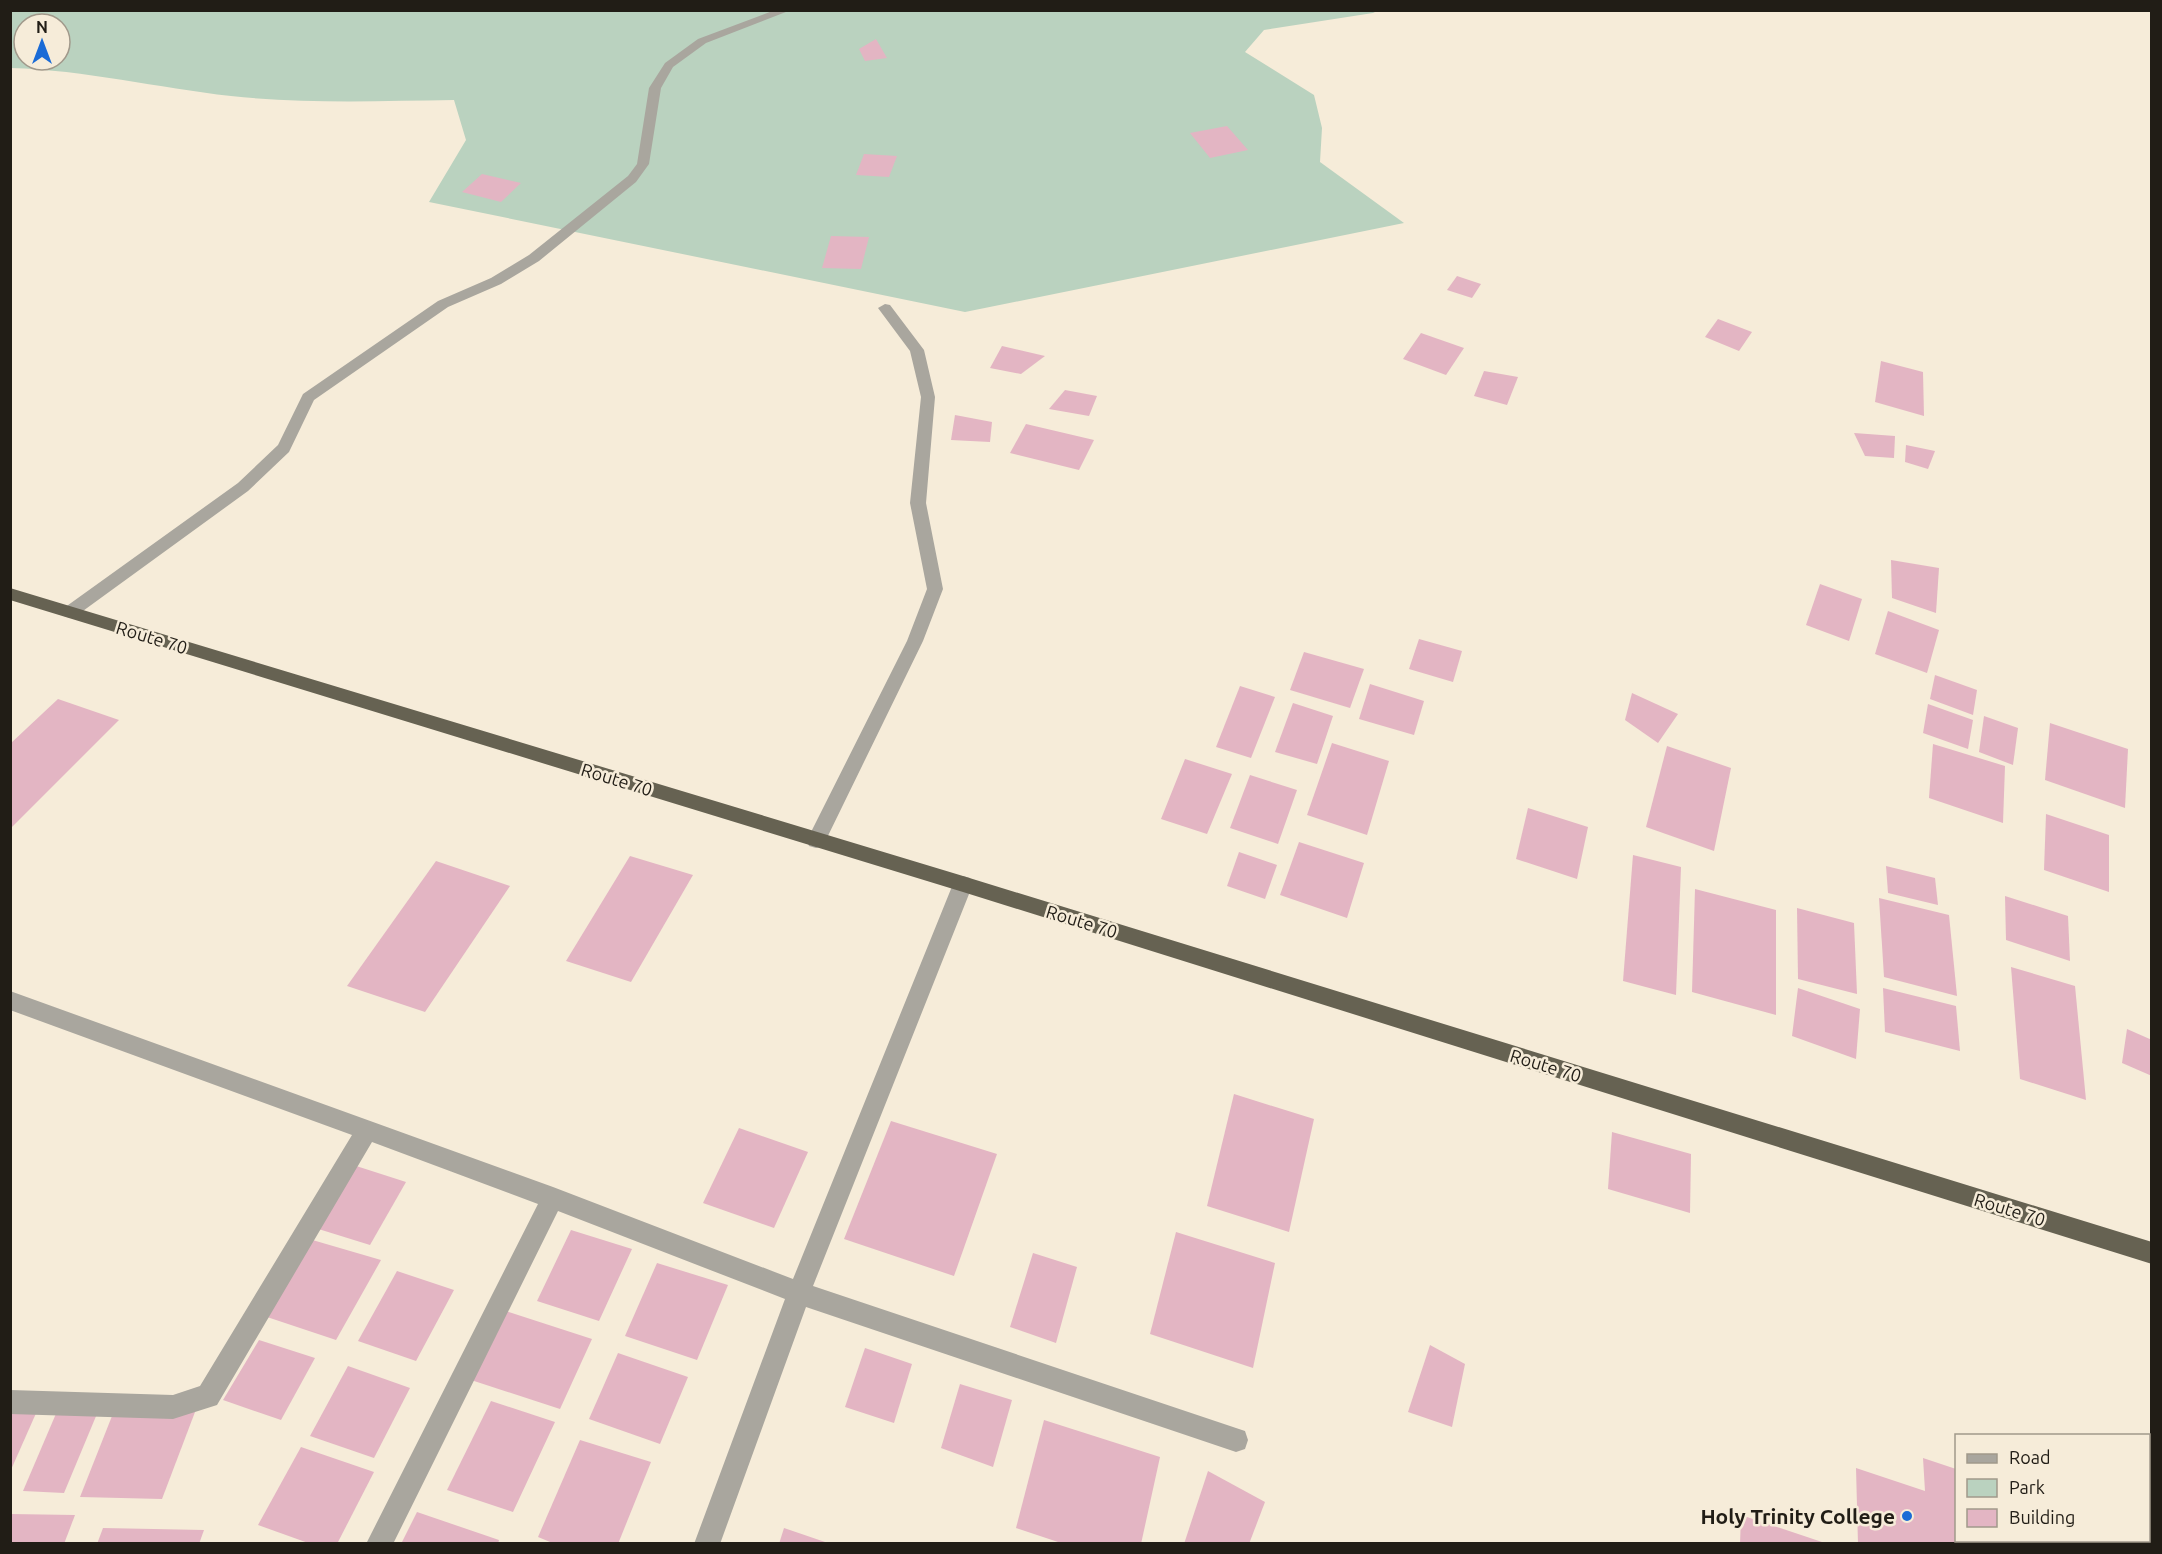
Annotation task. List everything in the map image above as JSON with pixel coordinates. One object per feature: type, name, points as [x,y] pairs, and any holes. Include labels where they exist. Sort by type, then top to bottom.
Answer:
[{"type":"highway","name":"Route 70","points":[[10,594],[963,884],[2151,1253]]},
{"type":"street","points":[[70,612],[243,487],[284,448],[308,397],[443,304],[496,281],[534,258],[632,179],[643,164],[655,88],[669,64],[702,41],[786,10]]},
{"type":"street","points":[[816,840],[915,641],[935,589],[918,503],[928,397],[917,350],[885,308]]},
{"type":"street","points":[[707,1544],[799,1293],[963,884]]},
{"type":"street","points":[[10,1000],[553,1198],[799,1293],[1236,1440]]},
{"type":"street","points":[[10,1402],[173,1407],[208,1396],[367,1130]]},
{"type":"street","points":[[379,1544],[553,1198]]},
{"type":"green space","points":[[11,10],[1377,11],[1264,30],[1245,52],[1314,95],[1322,128],[1320,162],[1404,223],[965,312],[429,202],[466,140],[454,100],[259,99],[66,72],[72,72],[72,12],[12,12],[12,68]]},
{"type":"building","points":[[876,39],[887,58],[865,61],[859,49]]},
{"type":"building","points":[[1227,126],[1248,150],[1210,158],[1190,133]]},
{"type":"building","points":[[864,154],[897,156],[889,177],[856,175]]},
{"type":"building","points":[[482,174],[521,183],[501,202],[462,192]]},
{"type":"building","points":[[831,236],[869,237],[861,269],[822,268]]},
{"type":"building","points":[[1457,276],[1481,284],[1472,298],[1447,290]]},
{"type":"building","points":[[1718,319],[1752,332],[1739,351],[1705,337]]},
{"type":"building","points":[[1421,333],[1464,348],[1446,375],[1403,359]]},
{"type":"building","points":[[1002,346],[1045,356],[1021,374],[990,368]]},
{"type":"building","points":[[1881,361],[1923,372],[1924,416],[1875,402]]},
{"type":"building","points":[[1484,371],[1518,377],[1507,405],[1474,396]]},
{"type":"building","points":[[1065,390],[1097,396],[1089,416],[1049,409]]},
{"type":"building","points":[[955,415],[992,422],[990,442],[951,440]]},
{"type":"building","points":[[1026,424],[1094,440],[1079,470],[1010,453]]},
{"type":"building","points":[[1854,433],[1895,436],[1894,458],[1865,456]]},
{"type":"building","points":[[1906,445],[1935,451],[1928,469],[1905,462]]},
{"type":"building","points":[[1891,560],[1939,568],[1936,613],[1892,598]]},
{"type":"building","points":[[1820,584],[1862,599],[1849,641],[1806,625]]},
{"type":"building","points":[[1888,611],[1939,630],[1927,673],[1875,654]]},
{"type":"building","points":[[1419,639],[1462,651],[1453,682],[1409,669]]},
{"type":"building","points":[[1304,652],[1364,669],[1350,708],[1290,690]]},
{"type":"building","points":[[1935,675],[1977,690],[1973,715],[1930,699]]},
{"type":"building","points":[[1370,684],[1424,701],[1414,735],[1359,719]]},
{"type":"building","points":[[1240,686],[1275,697],[1251,758],[1216,747]]},
{"type":"building","points":[[1632,693],[1678,714],[1658,743],[1625,720]]},
{"type":"building","points":[[58,699],[119,720],[10,829],[10,744]]},
{"type":"building","points":[[1293,703],[1333,716],[1317,764],[1275,752]]},
{"type":"building","points":[[1928,704],[1973,720],[1968,749],[1923,733]]},
{"type":"building","points":[[1984,716],[2018,728],[2013,765],[1979,752]]},
{"type":"building","points":[[2050,723],[2128,749],[2125,808],[2045,780]]},
{"type":"building","points":[[1332,743],[1389,761],[1367,835],[1307,815]]},
{"type":"building","points":[[1933,744],[2005,766],[2003,823],[1929,798]]},
{"type":"building","points":[[1667,746],[1731,768],[1714,851],[1646,827]]},
{"type":"building","points":[[1185,759],[1232,774],[1207,834],[1161,819]]},
{"type":"building","points":[[1250,775],[1297,790],[1278,844],[1230,828]]},
{"type":"building","points":[[1528,808],[1588,827],[1577,879],[1516,859]]},
{"type":"building","points":[[2046,814],[2109,835],[2109,892],[2044,870]]},
{"type":"building","points":[[1299,842],[1364,863],[1347,918],[1280,895]]},
{"type":"building","points":[[1239,852],[1277,865],[1265,899],[1227,886]]},
{"type":"building","points":[[1633,855],[1681,867],[1676,995],[1623,981]]},
{"type":"building","points":[[630,856],[693,875],[631,982],[566,961]]},
{"type":"building","points":[[436,861],[510,886],[425,1012],[347,986]]},
{"type":"building","points":[[1886,866],[1935,878],[1938,905],[1888,893]]},
{"type":"building","points":[[1695,889],[1776,910],[1776,1015],[1692,992]]},
{"type":"building","points":[[2005,896],[2068,916],[2070,961],[2006,940]]},
{"type":"building","points":[[1879,898],[1949,915],[1957,996],[1884,977]]},
{"type":"building","points":[[1797,908],[1854,923],[1857,994],[1798,979]]},
{"type":"building","points":[[2011,967],[2075,986],[2086,1100],[2020,1079]]},
{"type":"building","points":[[1798,988],[1860,1009],[1856,1059],[1792,1036]]},
{"type":"building","points":[[1883,988],[1956,1006],[1960,1051],[1885,1032]]},
{"type":"building","points":[[2127,1029],[2152,1040],[2152,1076],[2122,1063]]},
{"type":"building","points":[[1234,1094],[1314,1119],[1289,1232],[1207,1206]]},
{"type":"building","points":[[891,1121],[997,1154],[954,1276],[844,1239]]},
{"type":"building","points":[[739,1128],[808,1152],[774,1228],[703,1203]]},
{"type":"building","points":[[1612,1132],[1691,1154],[1690,1213],[1608,1189]]},
{"type":"building","points":[[350,1164],[406,1182],[370,1245],[312,1227]]},
{"type":"building","points":[[571,1230],[632,1249],[599,1321],[537,1301]]},
{"type":"building","points":[[1176,1232],[1275,1263],[1253,1368],[1150,1334]]},
{"type":"building","points":[[309,1239],[381,1260],[336,1340],[264,1316]]},
{"type":"building","points":[[1033,1253],[1077,1267],[1056,1343],[1010,1327]]},
{"type":"building","points":[[657,1263],[728,1285],[697,1360],[625,1336]]},
{"type":"building","points":[[397,1271],[454,1290],[416,1361],[358,1341]]},
{"type":"building","points":[[506,1311],[592,1339],[560,1409],[471,1380]]},
{"type":"building","points":[[259,1340],[315,1358],[281,1420],[223,1400]]},
{"type":"building","points":[[1430,1345],[1465,1364],[1452,1427],[1408,1412]]},
{"type":"building","points":[[865,1348],[912,1364],[894,1423],[845,1407]]},
{"type":"building","points":[[618,1353],[688,1377],[660,1444],[589,1419]]},
{"type":"building","points":[[348,1366],[410,1388],[374,1458],[310,1436]]},
{"type":"building","points":[[960,1384],[1012,1400],[993,1467],[941,1448]]},
{"type":"building","points":[[491,1401],[555,1422],[513,1512],[447,1490]]},
{"type":"building","points":[[58,1409],[99,1409],[64,1493],[23,1491]]},
{"type":"building","points":[[10,1410],[37,1411],[10,1472]]},
{"type":"building","points":[[114,1411],[195,1412],[162,1499],[80,1497]]},
{"type":"building","points":[[1044,1420],[1160,1457],[1141,1544],[1064,1544],[1016,1528]]},
{"type":"building","points":[[580,1440],[651,1462],[618,1544],[555,1544],[538,1537]]},
{"type":"building","points":[[301,1447],[374,1472],[337,1544],[311,1544],[258,1525]]},
{"type":"building","name":"Holy Trinity College","points":[[1923,1458],[1955,1469],[1955,1542],[2082,1542],[2086,1544],[1858,1544],[1856,1468],[1925,1491]]},
{"type":"building","points":[[1208,1471],[1265,1502],[1249,1544],[1184,1544]]},
{"type":"building","points":[[417,1512],[499,1540],[498,1544],[401,1544]]},
{"type":"building","points":[[10,1514],[75,1515],[64,1544],[10,1544]]},
{"type":"building","name":"Holy Trinity College","points":[[1741,1515],[1825,1543],[1825,1544],[1740,1544]]},
{"type":"building","points":[[103,1528],[204,1530],[199,1544],[97,1544]]},
{"type":"building","points":[[784,1528],[828,1543],[828,1544],[779,1544]]},
{"type":"place","name":"Holy Trinity College","points":[[1907,1516]]}]
